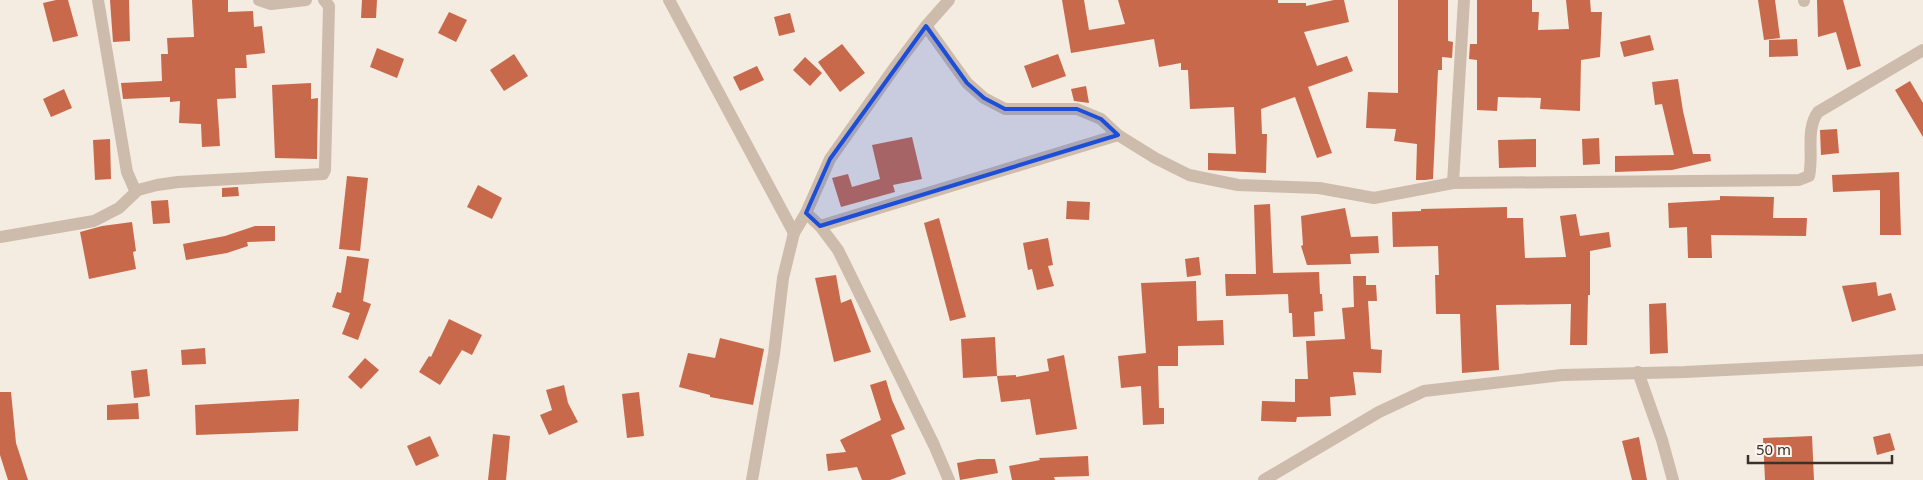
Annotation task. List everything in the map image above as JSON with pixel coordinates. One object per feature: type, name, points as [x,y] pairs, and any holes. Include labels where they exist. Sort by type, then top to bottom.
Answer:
[{"type":"street","points":[[98,0],[126,172],[135,190],[138,190]]},
{"type":"street","points":[[259,0],[271,4],[306,0]]},
{"type":"street","points":[[0,237],[94,221],[119,208],[138,190],[156,184],[323,174],[325,170],[329,6],[324,0]]},
{"type":"street","points":[[669,0],[794,233]]},
{"type":"street","points":[[752,480],[774,354],[783,278],[794,233],[806,213],[830,159],[926,26],[949,0]]},
{"type":"street","points":[[1453,183],[1464,0]]},
{"type":"street","points":[[926,26],[967,83],[984,98],[1005,109],[1077,109],[1101,118],[1118,135],[1189,175],[1238,184],[1319,188],[1374,198],[1453,183],[1800,180],[1809,176],[1813,119],[1818,112],[1923,50]]},
{"type":"street","points":[[820,226],[1118,135]]},
{"type":"street","points":[[806,213],[820,226],[838,250],[934,445],[948,480]]},
{"type":"street","points":[[1264,480],[1379,412],[1424,391],[1562,375],[1685,372],[1923,360]]},
{"type":"street","points":[[1638,372],[1662,440],[1673,480]]},
{"type":"highlighted area","points":[[926,26],[967,83],[984,98],[1005,109],[1077,109],[1101,119],[1118,135],[820,226],[806,213],[830,159]]},
{"type":"building","points":[[68,0],[78,36],[53,42],[43,3]]},
{"type":"building","points":[[110,0],[129,0],[130,41],[113,42]]},
{"type":"building","points":[[192,0],[228,0],[228,12],[253,11],[254,27],[262,26],[265,53],[246,55],[247,68],[235,68],[236,98],[217,99],[220,146],[202,147],[201,124],[179,123],[180,101],[170,102],[170,97],[123,99],[121,83],[162,81],[161,54],[168,54],[167,38],[194,37]]},
{"type":"building","points":[[362,0],[377,0],[376,18],[361,18]]},
{"type":"building","points":[[1062,0],[1084,0],[1089,30],[1125,24],[1118,0],[1278,0],[1278,3],[1306,3],[1306,6],[1334,0],[1344,0],[1349,22],[1304,32],[1317,66],[1347,56],[1353,71],[1308,87],[1332,153],[1317,158],[1295,97],[1261,109],[1262,134],[1267,134],[1266,173],[1208,170],[1208,153],[1236,154],[1234,107],[1190,109],[1188,70],[1181,70],[1181,63],[1159,67],[1154,39],[1071,53]]},
{"type":"building","points":[[1398,0],[1448,0],[1448,41],[1453,42],[1452,58],[1442,57],[1442,70],[1438,70],[1433,179],[1416,180],[1417,144],[1394,141],[1396,129],[1366,128],[1368,92],[1398,93]]},
{"type":"building","points":[[1477,0],[1532,0],[1532,12],[1539,12],[1538,30],[1569,29],[1566,0],[1590,0],[1591,12],[1602,12],[1600,57],[1581,60],[1580,111],[1540,109],[1541,98],[1498,97],[1497,111],[1477,110],[1477,60],[1469,59],[1470,44],[1477,44]]},
{"type":"building","points":[[1758,0],[1775,0],[1780,38],[1764,40]]},
{"type":"building","points":[[1817,0],[1843,0],[1861,66],[1847,70],[1836,32],[1818,37]]},
{"type":"building","points":[[449,12],[467,20],[456,42],[438,33]]},
{"type":"building","points":[[790,13],[795,32],[779,36],[774,17]]},
{"type":"building","points":[[1650,35],[1654,50],[1624,57],[1620,42]]},
{"type":"building","points":[[1797,39],[1798,56],[1769,57],[1769,40]]},
{"type":"building","points":[[842,44],[865,73],[840,92],[818,62]]},
{"type":"building","points":[[377,48],[404,59],[397,78],[370,67]]},
{"type":"building","points":[[514,54],[528,76],[504,91],[490,70]]},
{"type":"building","points":[[1058,54],[1066,76],[1032,88],[1024,66]]},
{"type":"building","points":[[805,57],[822,73],[810,86],[793,70]]},
{"type":"building","points":[[757,66],[764,80],[740,91],[733,77]]},
{"type":"building","points":[[1678,79],[1693,154],[1710,154],[1711,161],[1672,170],[1615,172],[1615,156],[1674,155],[1662,104],[1655,105],[1652,82]]},
{"type":"building","points":[[1910,81],[1923,103],[1923,137],[1895,90]]},
{"type":"building","points":[[311,83],[311,99],[318,98],[317,159],[275,158],[272,85]]},
{"type":"building","points":[[1086,86],[1089,103],[1074,101],[1071,89]]},
{"type":"building","points":[[64,89],[72,108],[51,117],[43,99]]},
{"type":"building","points":[[1837,129],[1839,153],[1821,155],[1820,130]]},
{"type":"building","points":[[912,137],[922,179],[893,185],[895,192],[841,207],[832,178],[848,174],[852,187],[880,179],[872,145]]},
{"type":"building","points":[[1599,138],[1600,164],[1583,165],[1582,139]]},
{"type":"building","points":[[110,139],[111,179],[95,180],[93,140]]},
{"type":"building","points":[[1536,139],[1536,167],[1499,168],[1498,140]]},
{"type":"building","points":[[1899,172],[1901,235],[1880,235],[1880,190],[1833,192],[1832,175]]},
{"type":"building","points":[[347,176],[368,178],[360,251],[339,249]]},
{"type":"building","points":[[478,185],[502,198],[492,219],[467,207]]},
{"type":"building","points":[[238,187],[239,196],[222,197],[222,188]]},
{"type":"building","points":[[1720,196],[1774,197],[1773,218],[1807,218],[1806,236],[1711,235],[1712,258],[1688,258],[1687,227],[1669,228],[1668,203],[1720,200]]},
{"type":"building","points":[[168,200],[170,223],[153,224],[151,201]]},
{"type":"building","points":[[1067,201],[1090,202],[1089,220],[1066,219]]},
{"type":"building","points":[[1270,204],[1273,273],[1319,272],[1323,311],[1314,312],[1315,336],[1293,337],[1292,313],[1289,313],[1288,294],[1226,296],[1225,274],[1256,274],[1254,205]]},
{"type":"building","points":[[1507,207],[1507,218],[1523,218],[1525,258],[1566,257],[1560,216],[1576,214],[1580,236],[1609,232],[1611,247],[1590,251],[1587,345],[1570,345],[1571,304],[1496,305],[1499,370],[1462,373],[1460,314],[1436,314],[1435,275],[1439,275],[1438,246],[1393,247],[1392,212],[1421,211],[1421,209]]},
{"type":"building","points":[[1345,208],[1351,237],[1378,236],[1379,253],[1350,254],[1351,264],[1307,265],[1301,246],[1303,245],[1301,216]]},
{"type":"building","points":[[939,218],[966,317],[950,321],[924,223]]},
{"type":"building","points":[[132,222],[136,251],[133,252],[136,269],[89,279],[80,232],[102,226]]},
{"type":"building","points":[[255,226],[275,226],[275,241],[247,242],[248,246],[227,253],[186,260],[183,244],[225,236]]},
{"type":"building","points":[[1048,238],[1053,265],[1048,266],[1054,286],[1037,290],[1032,269],[1028,270],[1023,243]]},
{"type":"building","points":[[347,256],[369,259],[363,301],[371,304],[358,340],[342,334],[350,313],[332,307],[337,292],[341,293]]},
{"type":"building","points":[[1199,257],[1201,275],[1187,277],[1185,259]]},
{"type":"building","points":[[836,275],[841,303],[851,299],[871,352],[834,362],[815,278]]},
{"type":"building","points":[[1353,276],[1366,276],[1366,285],[1376,285],[1377,301],[1368,301],[1371,349],[1382,350],[1381,373],[1353,372],[1356,395],[1330,397],[1331,416],[1297,417],[1296,422],[1261,421],[1262,401],[1295,402],[1295,379],[1308,379],[1306,341],[1345,339],[1342,308],[1354,307]]},
{"type":"building","points":[[1196,281],[1197,321],[1223,320],[1224,345],[1178,346],[1178,366],[1158,366],[1159,408],[1164,408],[1164,424],[1143,425],[1141,386],[1121,388],[1118,356],[1146,353],[1141,283]]},
{"type":"building","points":[[1876,282],[1878,296],[1891,293],[1896,310],[1852,322],[1842,286]]},
{"type":"building","points":[[1666,303],[1668,353],[1650,354],[1649,304]]},
{"type":"building","points":[[449,319],[482,335],[472,355],[462,350],[440,385],[419,372],[429,356],[431,357]]},
{"type":"building","points":[[995,337],[997,376],[963,378],[961,339]]},
{"type":"building","points":[[720,338],[764,349],[753,405],[710,397],[710,395],[679,387],[688,353],[715,358]]},
{"type":"building","points":[[205,348],[206,364],[182,365],[181,350]]},
{"type":"building","points":[[1064,355],[1077,429],[1036,435],[1030,399],[1001,402],[997,376],[1016,375],[1016,377],[1049,371],[1047,359]]},
{"type":"building","points":[[365,358],[379,370],[361,389],[348,377]]},
{"type":"building","points":[[147,369],[150,396],[134,398],[131,371]]},
{"type":"building","points":[[886,380],[892,400],[905,429],[891,435],[906,474],[890,480],[862,480],[857,467],[828,471],[826,454],[846,452],[840,440],[881,420],[870,385]]},
{"type":"building","points":[[564,385],[568,403],[578,422],[549,435],[540,415],[552,410],[546,390]]},
{"type":"building","points":[[0,392],[11,392],[16,443],[28,480],[8,480],[0,455]]},
{"type":"building","points":[[639,392],[644,436],[627,438],[622,394]]},
{"type":"building","points":[[299,399],[298,431],[196,435],[195,405]]},
{"type":"building","points":[[138,403],[139,419],[107,420],[107,405]]},
{"type":"building","points":[[1890,433],[1895,450],[1877,455],[1873,437]]},
{"type":"building","points":[[493,434],[510,436],[506,480],[488,480]]},
{"type":"building","points":[[430,436],[439,456],[416,466],[407,446]]},
{"type":"building","points":[[1812,436],[1814,480],[1765,480],[1763,438]]},
{"type":"building","points":[[1639,437],[1647,480],[1632,480],[1622,441]]},
{"type":"building","points":[[1088,456],[1089,476],[1054,477],[1055,480],[1012,480],[1009,466],[1040,460],[1039,458]]},
{"type":"building","points":[[978,459],[995,459],[998,473],[960,480],[957,463]]}]
